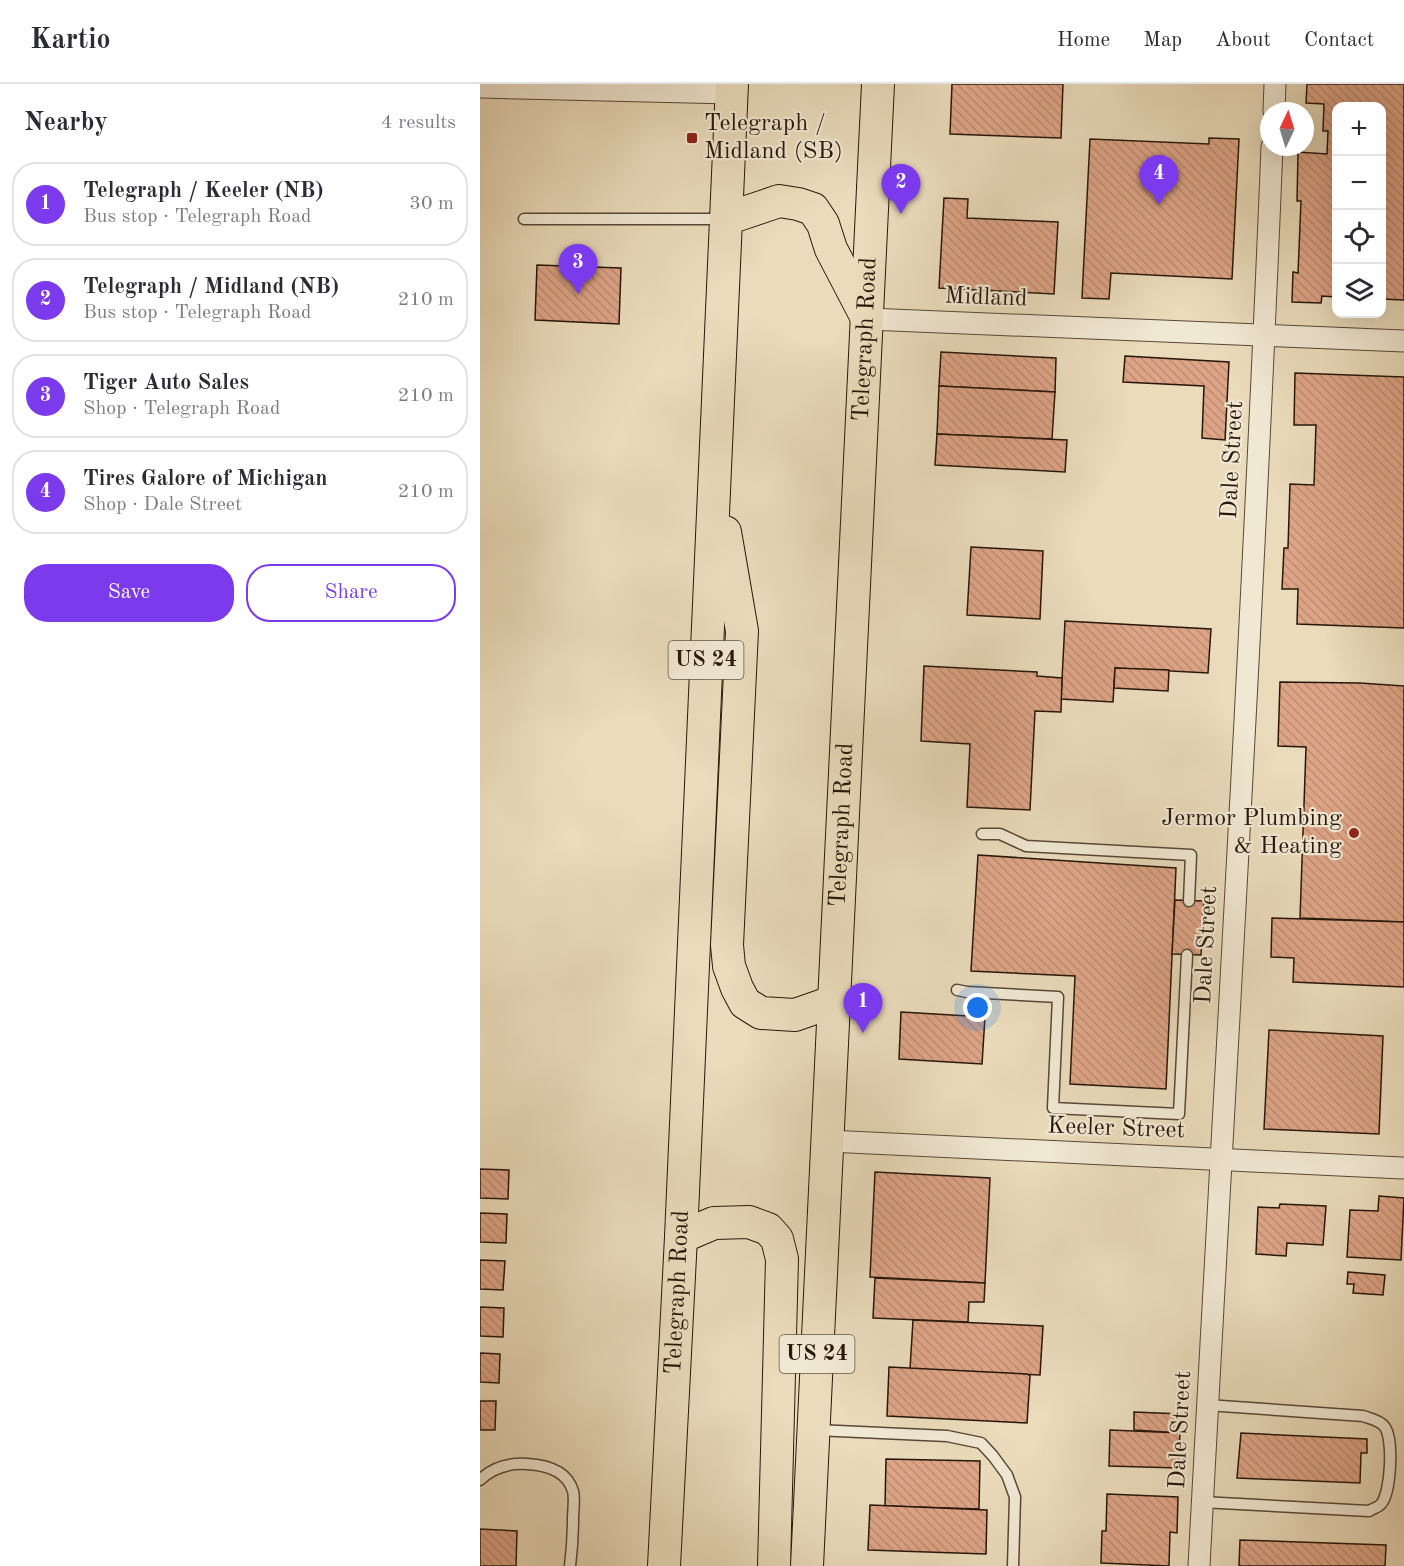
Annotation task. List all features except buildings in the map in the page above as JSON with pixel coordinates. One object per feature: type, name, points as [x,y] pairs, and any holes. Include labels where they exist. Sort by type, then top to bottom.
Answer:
[{"type":"main road","name":"Telegraph Road","points":[[807,1566],[878,84]]},
{"type":"main road","name":"Telegraph Road","points":[[664,1566],[681,1237],[732,88]]},
{"type":"main road","points":[[726,219],[779,201],[813,209],[868,319]]},
{"type":"main road","points":[[715,472],[742,630],[727,945],[729,966],[745,1003],[761,1013],[795,1015],[835,1001]]},
{"type":"main road","points":[[681,1237],[714,1223],[749,1222],[768,1229],[777,1239],[782,1259],[774,1566]]},
{"type":"street","points":[[1274,102],[1275,84]]},
{"type":"street","points":[[480,87],[732,88]]},
{"type":"street","name":"Dale Street","points":[[1199,1566],[1220,1158],[1250,657],[1272,156]]},
{"type":"street","name":"Midland","points":[[868,319],[1404,341]]},
{"type":"street","name":"Keeler Street","points":[[828,1141],[1402,1168]]},
{"type":"lane","points":[[524,219],[726,219]]},
{"type":"lane","points":[[982,834],[1000,834],[1026,846],[1191,855],[1189,901]]},
{"type":"lane","points":[[957,990],[967,993],[1058,997],[1053,1108],[1179,1114],[1187,955]]},
{"type":"lane","points":[[1202,1502],[1369,1511],[1381,1505],[1388,1491],[1390,1440],[1386,1428],[1377,1421],[1363,1416],[1207,1405]]},
{"type":"lane","points":[[813,1430],[947,1436],[981,1443],[1007,1476],[1015,1497],[1014,1566]]},
{"type":"lane","points":[[480,1480],[487,1473],[507,1464],[517,1463],[541,1465],[553,1469],[568,1480],[573,1492],[573,1541],[570,1566]]},
{"type":"place","name":"Telegraph / Midland (SB)","points":[[692,138]]},
{"type":"place","name":"Tires Galore of Michigan","points":[[1159,205]]},
{"type":"place","name":"Telegraph / Midland (NB)","points":[[901,214]]},
{"type":"place","name":"Tiger Auto Sales","points":[[578,294]]},
{"type":"place","name":"Jermor Plumbing & Heating","points":[[1354,833]]},
{"type":"place","name":"Telegraph / Keeler (NB)","points":[[863,1033]]}]
